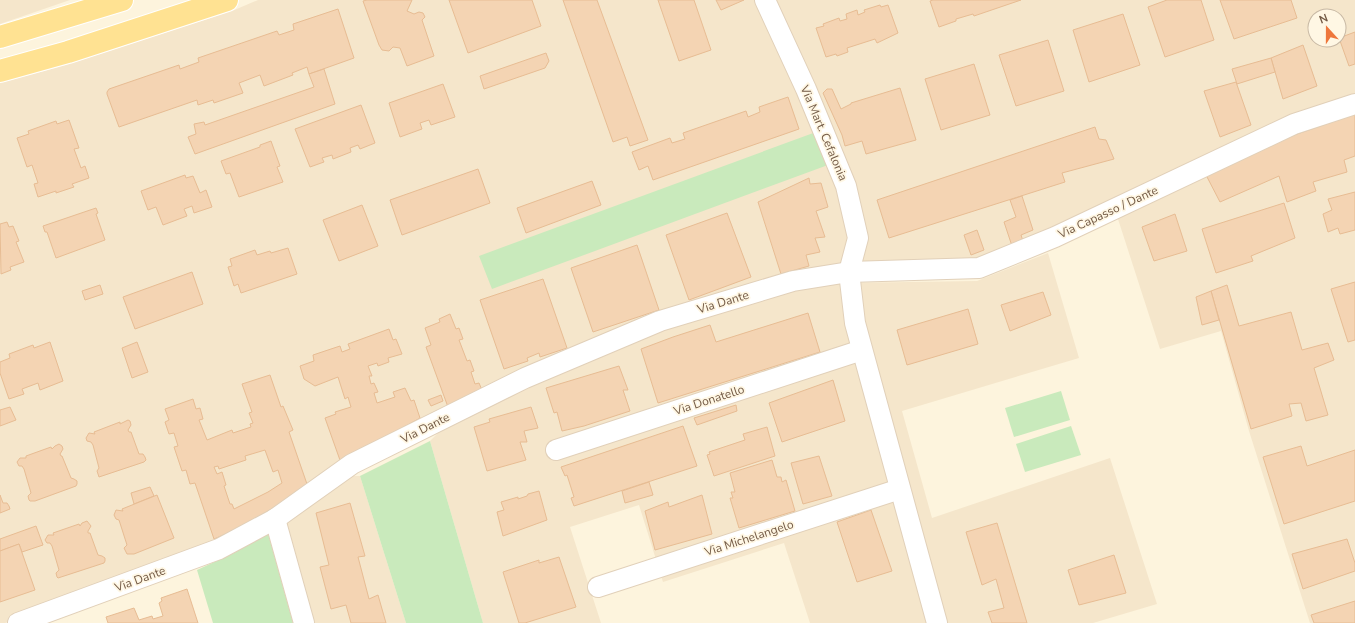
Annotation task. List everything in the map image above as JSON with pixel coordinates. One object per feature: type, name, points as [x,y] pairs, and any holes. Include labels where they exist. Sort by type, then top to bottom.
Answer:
[{"type":"main road","points":[[0,37],[122,0]]},
{"type":"main road","points":[[0,71],[68,52],[227,0]]},
{"type":"street","name":"Via Mart. Cefalonia","points":[[765,0],[806,89],[846,186],[858,238],[849,272]]},
{"type":"street","name":"Via Capasso / Dante","points":[[849,272],[979,268],[1055,237],[1294,124],[1355,104]]},
{"type":"street","points":[[849,272],[855,323],[937,623]]},
{"type":"street","name":"Via Dante","points":[[18,623],[219,550],[275,519],[352,464],[525,378],[660,321],[793,280],[849,272]]},
{"type":"street","name":"Via Donatello","points":[[556,450],[862,350]]},
{"type":"street","name":"Via Michelangelo","points":[[598,587],[900,489]]},
{"type":"street","points":[[275,519],[304,623]]},
{"type":"shaded area","points":[[0,0],[70,0],[0,24]]},
{"type":"shaded area","points":[[258,0],[1355,0],[1355,95],[979,264],[844,267],[661,316],[274,514],[134,577],[5,623],[0,623],[0,83],[66,65],[232,11]]},
{"type":"shaded area","points":[[1355,114],[1355,623],[1310,623],[1249,431],[1221,331],[1160,349],[1117,216],[1307,130]]},
{"type":"shaded area","points":[[1048,253],[1079,358],[902,411],[932,518],[1110,458],[1157,604],[1093,623],[810,623],[784,543],[663,582],[639,505],[570,527],[601,623],[483,623],[430,441],[447,424],[535,382],[670,327],[799,289],[842,283],[977,281]]},
{"type":"shaded area","points":[[347,476],[360,476],[406,623],[293,623],[268,533]]},
{"type":"green space","points":[[816,132],[828,165],[492,289],[479,256]]},
{"type":"green space","points":[[1061,391],[1070,420],[1014,437],[1005,408]]},
{"type":"green space","points":[[1071,426],[1081,455],[1025,472],[1016,444]]},
{"type":"green space","points":[[430,441],[483,623],[406,623],[360,476]]},
{"type":"green space","points":[[268,533],[293,623],[213,623],[197,570],[234,553]]},
{"type":"building","points":[[412,0],[407,11],[414,14],[419,12],[423,13],[425,17],[422,20],[434,56],[407,66],[400,48],[393,47],[389,51],[382,50],[363,1]]},
{"type":"building","points":[[449,0],[532,0],[541,26],[468,53]]},
{"type":"building","points":[[563,0],[597,0],[648,140],[630,146],[627,137],[613,142]]},
{"type":"building","points":[[658,0],[694,0],[711,50],[679,61]]},
{"type":"building","points":[[716,0],[744,0],[721,10]]},
{"type":"building","points":[[1021,0],[974,16],[973,14],[956,19],[956,21],[939,27],[930,1]]},
{"type":"building","points":[[1167,0],[1201,0],[1214,40],[1165,57],[1148,7]]},
{"type":"building","points":[[1220,0],[1291,0],[1297,18],[1234,39]]},
{"type":"building","points":[[880,5],[881,7],[888,5],[898,33],[877,43],[875,39],[847,48],[848,52],[837,56],[836,54],[826,57],[816,28],[824,26],[823,24],[839,18],[840,21],[847,19],[846,14],[857,10],[858,15],[865,12],[864,10]]},
{"type":"building","points":[[338,9],[354,58],[309,74],[307,67],[292,73],[293,75],[264,86],[260,75],[239,83],[243,93],[214,103],[213,100],[198,105],[197,100],[119,127],[107,94],[109,89],[179,65],[180,69],[199,62],[198,58],[277,31],[279,35],[294,30],[293,24]]},
{"type":"building","points":[[1123,14],[1140,65],[1089,82],[1073,30]]},
{"type":"building","points":[[1355,32],[1355,64],[1349,66],[1343,48],[1347,48],[1347,35]]},
{"type":"building","points":[[1048,40],[1064,91],[1016,106],[999,55]]},
{"type":"building","points":[[1303,45],[1317,86],[1283,99],[1271,58]]},
{"type":"building","points":[[546,53],[549,61],[545,68],[484,89],[480,76]]},
{"type":"building","points":[[1271,58],[1275,72],[1237,84],[1232,69]]},
{"type":"building","points":[[974,64],[990,115],[941,130],[925,79]]},
{"type":"building","points":[[324,69],[335,104],[195,154],[188,137],[196,134],[194,124],[204,122],[205,125],[314,87],[309,74]]},
{"type":"building","points":[[1236,82],[1251,125],[1220,137],[1204,91]]},
{"type":"building","points":[[443,84],[455,117],[431,125],[429,120],[420,123],[422,129],[400,137],[389,103]]},
{"type":"building","points":[[900,88],[916,140],[866,154],[862,141],[845,146],[842,135],[823,93],[827,89],[832,89],[841,109],[851,103]]},
{"type":"building","points":[[788,97],[799,129],[653,180],[648,166],[639,170],[632,152],[670,138],[672,143],[685,139],[683,133],[746,111],[748,117],[760,112],[759,107]]},
{"type":"building","points":[[361,105],[375,143],[360,149],[358,145],[350,148],[351,152],[333,159],[332,155],[322,158],[324,162],[310,167],[295,129]]},
{"type":"building","points":[[1355,114],[1355,156],[1344,160],[1347,172],[1313,182],[1316,191],[1287,202],[1279,176],[1220,202],[1206,175],[1268,144]]},
{"type":"building","points":[[69,120],[79,148],[74,149],[81,168],[85,166],[89,178],[72,184],[74,187],[38,197],[34,184],[38,183],[32,165],[27,167],[17,138],[29,134],[28,131],[56,121],[57,124]]},
{"type":"building","points":[[1095,127],[1099,139],[1106,140],[1114,159],[1062,173],[1065,182],[889,238],[877,200]]},
{"type":"building","points":[[271,141],[280,166],[277,167],[283,182],[239,197],[230,173],[226,174],[221,161],[260,147],[260,145]]},
{"type":"building","points":[[478,169],[490,203],[402,235],[390,200]]},
{"type":"building","points":[[185,175],[186,178],[193,176],[200,193],[206,190],[212,207],[194,213],[192,206],[184,209],[187,216],[163,225],[156,207],[148,210],[141,191]]},
{"type":"building","points":[[809,178],[810,184],[821,183],[828,207],[816,211],[825,237],[815,238],[820,252],[806,255],[809,266],[781,274],[758,202]]},
{"type":"building","points":[[592,181],[601,205],[526,233],[517,208]]},
{"type":"building","points":[[1355,192],[1355,230],[1340,234],[1338,228],[1328,232],[1323,214],[1332,210],[1328,199]]},
{"type":"building","points":[[1022,196],[1033,230],[1021,235],[1023,241],[1012,246],[1004,222],[1016,217],[1010,200]]},
{"type":"building","points":[[1284,203],[1295,238],[1251,256],[1253,261],[1216,273],[1202,229]]},
{"type":"building","points":[[362,205],[378,246],[339,261],[323,220]]},
{"type":"building","points":[[96,208],[98,213],[96,214],[105,240],[56,258],[47,232],[45,232],[43,226]]},
{"type":"building","points":[[727,213],[751,277],[689,300],[666,235]]},
{"type":"building","points":[[1175,214],[1187,251],[1154,261],[1142,227]]},
{"type":"building","points":[[7,222],[9,227],[13,226],[19,241],[16,242],[24,262],[10,267],[11,270],[1,274],[0,224]]},
{"type":"building","points":[[977,230],[984,250],[971,255],[964,235]]},
{"type":"building","points":[[637,245],[659,310],[593,332],[571,268]]},
{"type":"building","points":[[288,248],[297,274],[241,293],[238,284],[234,286],[228,267],[232,266],[230,259],[255,250],[257,255]]},
{"type":"building","points":[[192,272],[203,304],[135,329],[123,297]]},
{"type":"building","points":[[543,279],[567,348],[540,357],[539,353],[527,358],[528,361],[504,369],[480,300]]},
{"type":"building","points":[[1355,282],[1355,340],[1348,342],[1331,289]]},
{"type":"building","points":[[100,285],[103,294],[85,300],[82,291]]},
{"type":"building","points":[[1227,285],[1239,326],[1291,312],[1302,350],[1328,343],[1334,360],[1314,368],[1328,415],[1306,421],[1301,403],[1289,404],[1292,416],[1251,429],[1211,291]]},
{"type":"building","points":[[1211,291],[1219,320],[1202,325],[1196,297]]},
{"type":"building","points":[[1043,292],[1051,315],[1010,331],[1001,305]]},
{"type":"building","points":[[968,309],[978,344],[907,365],[897,330]]},
{"type":"building","points":[[808,313],[820,352],[658,403],[641,349],[710,325],[716,342]]},
{"type":"building","points":[[450,314],[456,329],[459,328],[463,339],[459,340],[467,361],[470,360],[474,371],[471,372],[475,384],[479,383],[482,390],[448,407],[426,347],[431,345],[425,328],[440,322],[439,319]]},
{"type":"building","points":[[389,329],[393,340],[396,339],[402,354],[388,358],[389,362],[378,366],[377,363],[368,366],[372,376],[369,376],[371,384],[374,383],[378,392],[374,393],[377,403],[395,397],[393,392],[405,388],[411,401],[414,400],[420,418],[341,463],[325,418],[336,414],[335,412],[351,407],[348,397],[345,399],[338,377],[315,386],[304,379],[300,366],[314,361],[313,355],[340,346],[342,352],[350,349],[348,344]]},
{"type":"building","points":[[50,342],[63,381],[40,390],[38,383],[22,389],[24,394],[9,399],[0,373],[0,362],[10,358],[9,354],[33,345],[34,348]]},
{"type":"building","points":[[137,342],[148,372],[132,378],[122,348]]},
{"type":"building","points":[[619,366],[628,390],[623,390],[630,411],[584,426],[562,431],[557,412],[554,413],[546,388]]},
{"type":"building","points":[[270,375],[281,407],[283,406],[293,430],[289,432],[308,487],[240,528],[214,539],[195,483],[190,484],[186,470],[182,471],[174,447],[178,446],[174,433],[169,434],[165,422],[169,420],[165,409],[193,399],[196,409],[200,408],[203,419],[199,420],[207,440],[232,430],[233,433],[251,427],[250,424],[253,423],[249,413],[252,412],[242,384]],"holes":[[[265,450],[273,472],[278,470],[282,483],[268,492],[234,509],[232,504],[230,504],[224,486],[226,485],[222,472],[217,474],[214,467],[218,466],[219,469],[246,460],[245,456]]]},
{"type":"building","points":[[833,380],[845,421],[782,442],[769,403]]},
{"type":"building","points":[[441,395],[443,401],[431,406],[428,400]]},
{"type":"building","points":[[736,405],[737,411],[697,425],[694,418]]},
{"type":"building","points":[[10,407],[16,420],[0,426],[0,410]]},
{"type":"building","points":[[531,407],[538,428],[524,431],[527,442],[520,442],[526,460],[487,471],[474,427],[490,422],[489,419]]},
{"type":"building","points":[[128,420],[130,421],[131,425],[128,430],[131,432],[139,454],[143,454],[146,460],[144,462],[99,477],[97,471],[99,468],[93,445],[91,442],[87,441],[86,438],[89,433],[95,434],[94,432]]},
{"type":"building","points":[[683,426],[697,466],[574,506],[571,498],[574,497],[567,475],[565,476],[561,467]]},
{"type":"building","points":[[767,427],[775,456],[714,476],[707,455],[710,454],[709,452],[745,440],[743,434]]},
{"type":"building","points":[[59,444],[63,449],[60,454],[71,478],[77,481],[76,486],[35,501],[30,501],[28,496],[31,493],[24,469],[22,466],[19,466],[17,462],[20,458],[26,458],[26,456],[51,447],[52,449]]},
{"type":"building","points":[[1301,446],[1307,466],[1355,450],[1355,501],[1284,524],[1263,457]]},
{"type":"building","points":[[819,456],[832,496],[803,504],[791,463]]},
{"type":"building","points":[[772,460],[777,477],[781,477],[782,482],[786,480],[795,511],[739,528],[730,498],[733,498],[731,492],[735,492],[730,473]]},
{"type":"building","points":[[649,482],[653,495],[625,503],[622,491]]},
{"type":"building","points":[[150,487],[154,496],[134,504],[131,493]]},
{"type":"building","points":[[539,491],[547,520],[503,536],[497,512],[504,510],[501,502],[518,497],[518,499]]},
{"type":"building","points":[[0,495],[3,503],[7,503],[10,509],[0,513]]},
{"type":"building","points":[[157,495],[174,538],[134,554],[127,554],[124,548],[127,545],[119,520],[116,519],[114,515],[116,510],[123,511],[122,509]]},
{"type":"building","points":[[702,495],[712,534],[655,550],[645,511],[668,502],[669,507]]},
{"type":"building","points":[[350,503],[365,556],[358,557],[369,599],[378,595],[386,623],[351,623],[346,605],[331,609],[320,567],[329,565],[316,513]]},
{"type":"building","points":[[871,510],[892,571],[857,582],[837,522]]},
{"type":"building","points":[[87,521],[91,526],[88,533],[90,533],[98,555],[105,558],[104,563],[58,578],[56,573],[59,570],[52,546],[45,540],[48,535],[54,535],[53,533],[79,524],[80,526],[82,523]]},
{"type":"building","points":[[997,523],[1027,623],[992,623],[988,612],[1004,608],[996,579],[982,585],[966,532]]},
{"type":"building","points":[[36,526],[43,545],[22,552],[19,544],[0,551],[0,539]]},
{"type":"building","points":[[1347,539],[1355,563],[1355,571],[1303,589],[1292,554]]},
{"type":"building","points":[[19,544],[35,590],[0,602],[0,551]]},
{"type":"building","points":[[1114,555],[1126,593],[1079,605],[1068,570]]},
{"type":"building","points":[[559,557],[576,607],[525,623],[519,623],[503,572],[539,560],[539,563]]},
{"type":"building","points":[[187,589],[198,623],[108,623],[106,617],[134,608],[139,620],[152,616],[153,619],[163,616],[159,603],[162,601],[161,598]]},
{"type":"building","points":[[1355,601],[1355,623],[1314,623],[1311,615]]}]
